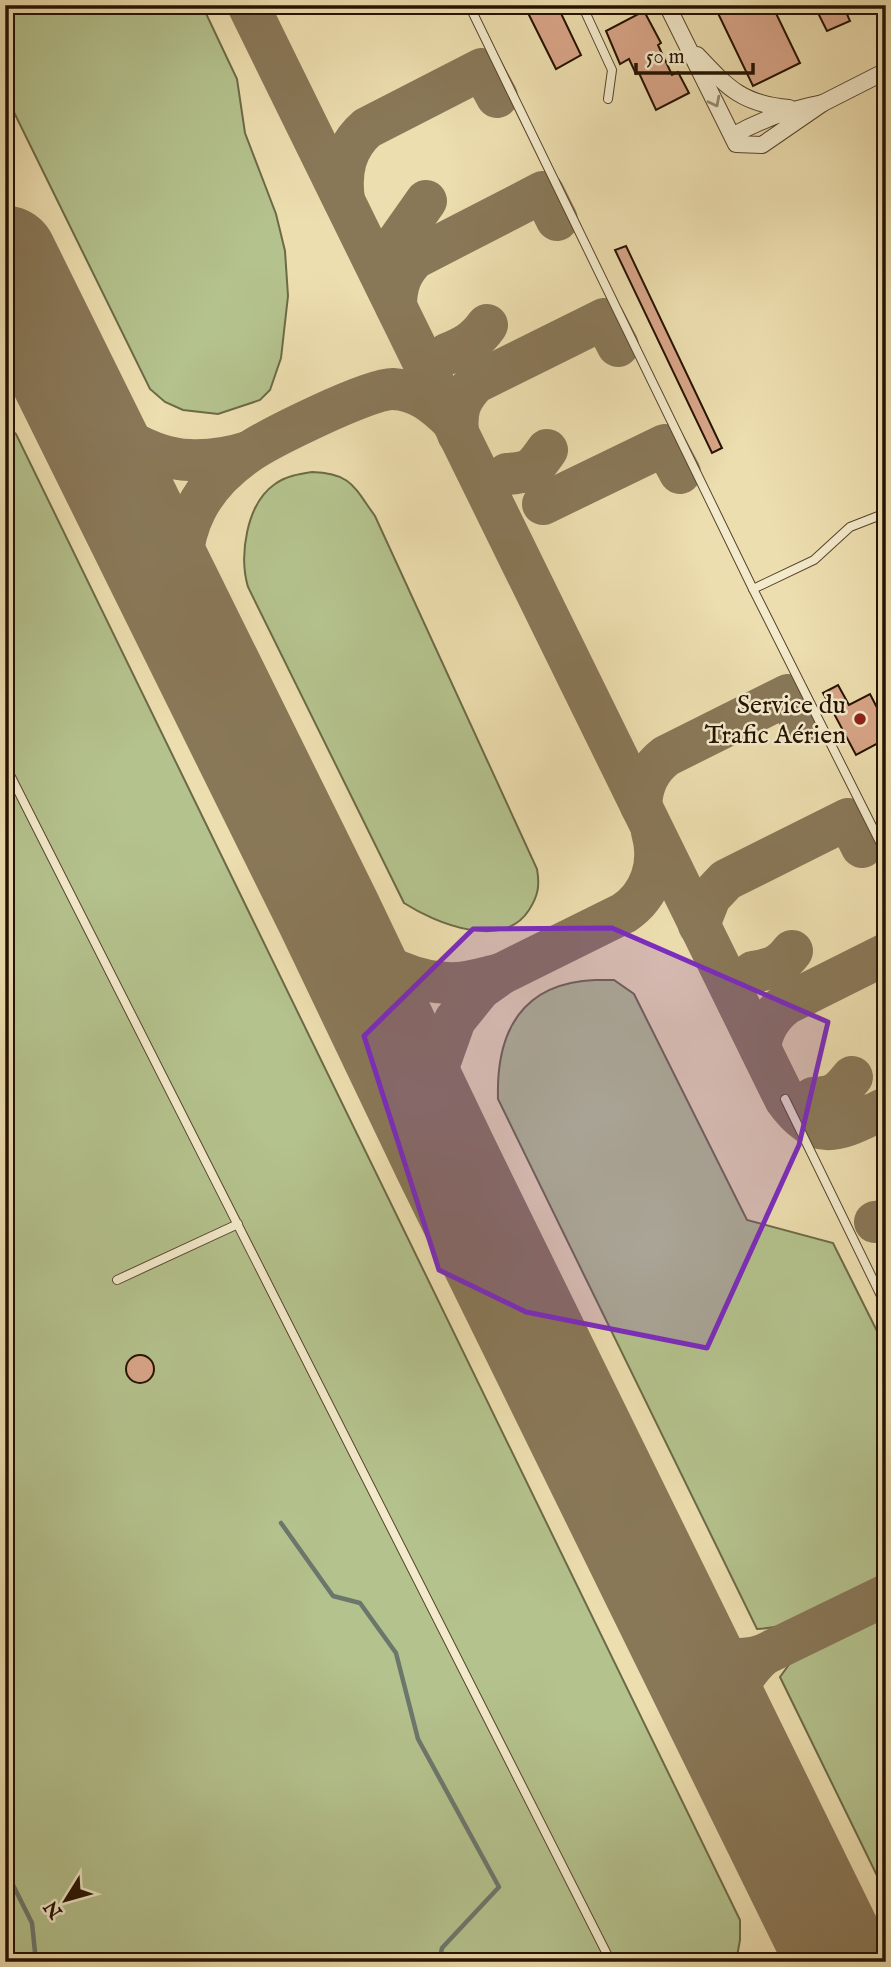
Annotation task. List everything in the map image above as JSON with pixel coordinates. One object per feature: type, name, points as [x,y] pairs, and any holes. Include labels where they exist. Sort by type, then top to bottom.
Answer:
[{"type":"street","points":[[667,5],[734,140]]},
{"type":"street","points":[[676,24],[695,52],[717,77],[737,94],[766,106],[796,108],[823,103]]},
{"type":"street","points":[[734,140],[762,145],[823,103],[886,71]]},
{"type":"street","points":[[734,140],[762,119],[796,108]]},
{"type":"lane","points":[[468,5],[753,589],[886,853]]},
{"type":"lane","points":[[582,5],[612,70],[608,99]]},
{"type":"lane","points":[[753,589],[814,560],[850,527],[886,513]]},
{"type":"lane","points":[[5,765],[611,1962]]},
{"type":"lane","points":[[785,1099],[886,1306]]},
{"type":"lane","points":[[117,1280],[238,1224]]},
{"type":"highlighted area","points":[[612,928],[828,1022],[799,1145],[707,1348],[526,1312],[439,1270],[364,1036],[473,929]]},
{"type":"green space","points":[[5,5],[202,5],[237,79],[245,133],[276,214],[285,251],[288,296],[281,358],[270,390],[260,400],[218,414],[183,410],[165,402],[150,389],[5,94]]},
{"type":"green space","points":[[5,424],[16,434],[740,1920],[736,1962],[5,1962]]},
{"type":"green space","points":[[312,472],[344,479],[356,490],[375,516],[537,869],[538,891],[532,905],[517,922],[503,929],[486,931],[450,925],[404,903],[248,587],[245,546],[251,517],[257,504],[279,481]]},
{"type":"green space","points":[[614,980],[634,994],[747,1220],[833,1243],[886,1349],[886,1581],[789,1624],[757,1629],[498,1099],[502,1052],[518,1015],[532,1001],[549,990],[570,983]]},
{"type":"green space","points":[[886,1608],[886,1894],[780,1677],[793,1659]]},
{"type":"building","points":[[524,5],[557,5],[581,55],[556,69]]},
{"type":"building","points":[[714,5],[772,5],[800,63],[753,86]]},
{"type":"building","points":[[814,5],[843,5],[850,21],[827,31]]},
{"type":"building","points":[[644,11],[661,43],[658,45],[672,75],[678,72],[689,93],[656,110],[639,73],[636,74],[629,59],[620,64],[606,31]]},
{"type":"building","points":[[626,246],[722,448],[712,453],[615,250]]},
{"type":"building","name":"Service du Trafic Aérien","points":[[838,685],[849,705],[870,694],[886,725],[886,739],[856,755],[823,693]]},
{"type":"building","points":[[140,1355],[150,1359],[154,1369],[150,1379],[140,1383],[130,1379],[126,1369],[130,1359]]},
{"type":"waterway","points":[[281,1523],[333,1596],[360,1603],[396,1653],[418,1739],[499,1887],[442,1948],[439,1962]]},
{"type":"waterway","points":[[5,1869],[32,1923],[36,1962]]},
{"type":"taxiway","points":[[248,5],[785,1099],[797,1114],[820,1128],[844,1127],[886,1108]]},
{"type":"taxiway","points":[[344,200],[346,161],[354,143],[367,128],[482,69],[497,97]]},
{"type":"taxiway","points":[[396,306],[400,280],[415,258],[543,192],[557,220]]},
{"type":"taxiway","points":[[395,245],[426,201]]},
{"type":"taxiway","points":[[458,434],[460,406],[475,383],[604,319],[618,346]]},
{"type":"taxiway","points":[[447,354],[469,343],[487,325]]},
{"type":"taxiway","points":[[5,330],[30,344],[57,371],[91,413],[130,442],[160,455],[189,460],[219,459],[248,452]]},
{"type":"taxiway","points":[[184,619],[182,563],[190,522],[211,486],[239,459],[296,427],[342,405],[381,391],[393,389],[418,395],[452,421]]},
{"type":"taxiway","points":[[543,504],[665,445],[680,473]]},
{"type":"taxiway","points":[[507,474],[531,469],[547,450]]},
{"type":"taxiway","points":[[641,806],[647,778],[666,756],[788,695],[802,723]]},
{"type":"taxiway","points":[[699,925],[710,897],[726,880],[848,819],[862,847]]},
{"type":"taxiway","points":[[447,1161],[437,1120],[437,1079],[455,1020],[480,989],[501,974],[624,913],[633,906],[647,888],[654,867],[652,832]]},
{"type":"taxiway","points":[[328,912],[360,948],[399,972],[443,983],[474,981],[501,974]]},
{"type":"taxiway","points":[[753,972],[775,966],[792,951]]},
{"type":"taxiway","points":[[760,1048],[768,1023],[786,1004],[886,954]]},
{"type":"taxiway","points":[[813,1098],[835,1094],[852,1077]]},
{"type":"taxiway","points":[[875,1222],[886,1221]]},
{"type":"taxiway","points":[[668,1609],[686,1632],[708,1650],[720,1656],[748,1659],[763,1655],[886,1595]]},
{"type":"taxiway","points":[[735,1746],[732,1720],[736,1696],[746,1675],[763,1655]]},
{"type":"taxiway","points":[[803,1885],[812,1938],[811,1962]]},
{"type":"runway","points":[[5,258],[328,912],[447,1161],[840,1962]]},
{"type":"place","name":"Service du Trafic Aérien","points":[[860,719]]}]
